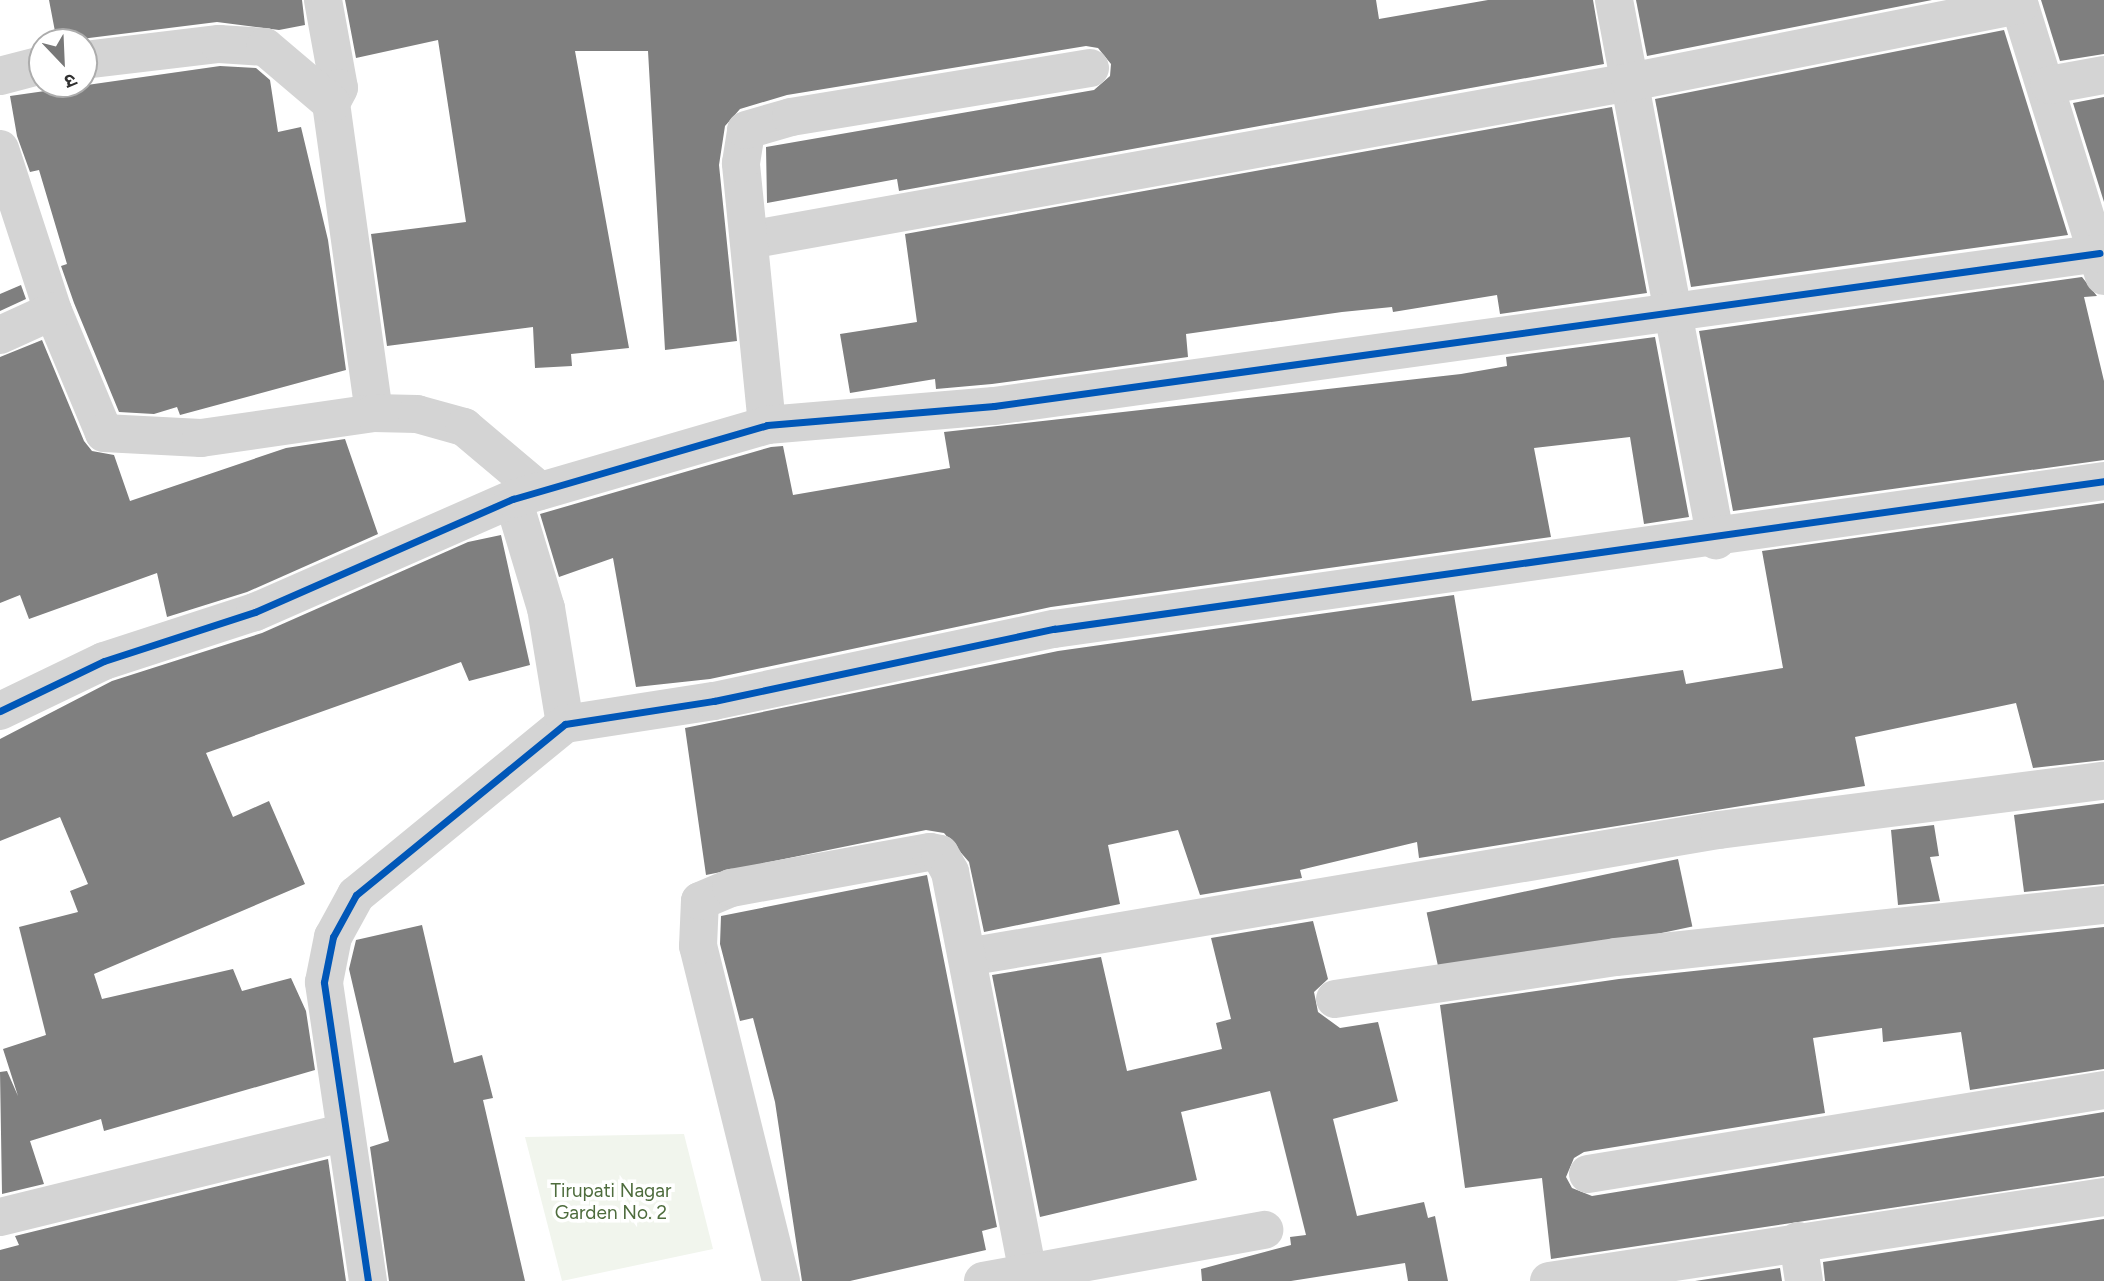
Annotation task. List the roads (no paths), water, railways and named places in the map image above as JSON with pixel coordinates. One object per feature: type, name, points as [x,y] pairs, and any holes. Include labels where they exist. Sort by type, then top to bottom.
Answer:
[{"type":"street","points":[[323,0],[339,88],[331,103],[374,413]]},
{"type":"street","points":[[1614,0],[1676,308],[1716,540]]},
{"type":"street","points":[[0,711],[104,661],[255,612],[526,495],[767,425],[994,406],[1390,354],[1676,308],[2101,265],[2049,85],[2019,2],[1630,82],[749,240]]},
{"type":"street","points":[[98,58],[219,44],[265,47],[331,103]]},
{"type":"street","points":[[767,425],[742,141],[754,123],[1090,68]]},
{"type":"street","points":[[0,76],[28,69]]},
{"type":"street","points":[[2049,85],[2104,75]]},
{"type":"street","points":[[0,149],[53,311],[104,433],[114,437],[201,438],[374,413],[417,414],[464,427],[526,495],[565,724]]},
{"type":"street","points":[[0,335],[53,311]]},
{"type":"street","points":[[368,1281],[324,982],[345,916],[356,895],[565,724],[713,701],[1054,629],[1716,540],[2104,481]]},
{"type":"street","points":[[967,957],[1719,830],[2104,780]]},
{"type":"street","points":[[781,1281],[698,946],[700,901],[731,888],[940,854],[950,872],[1028,1272]]},
{"type":"street","points":[[1335,999],[1629,956],[2104,905]]},
{"type":"street","points":[[1588,1174],[2104,1090]]},
{"type":"street","points":[[0,1217],[346,1132]]},
{"type":"street","points":[[1549,1281],[2104,1196]]},
{"type":"street","points":[[983,1281],[1264,1230]]},
{"type":"street","points":[[1798,1241],[1804,1281]]},
{"type":"park label","name":"Tirupati Nagar Garden No. 2","points":[[611,1202]]}]
